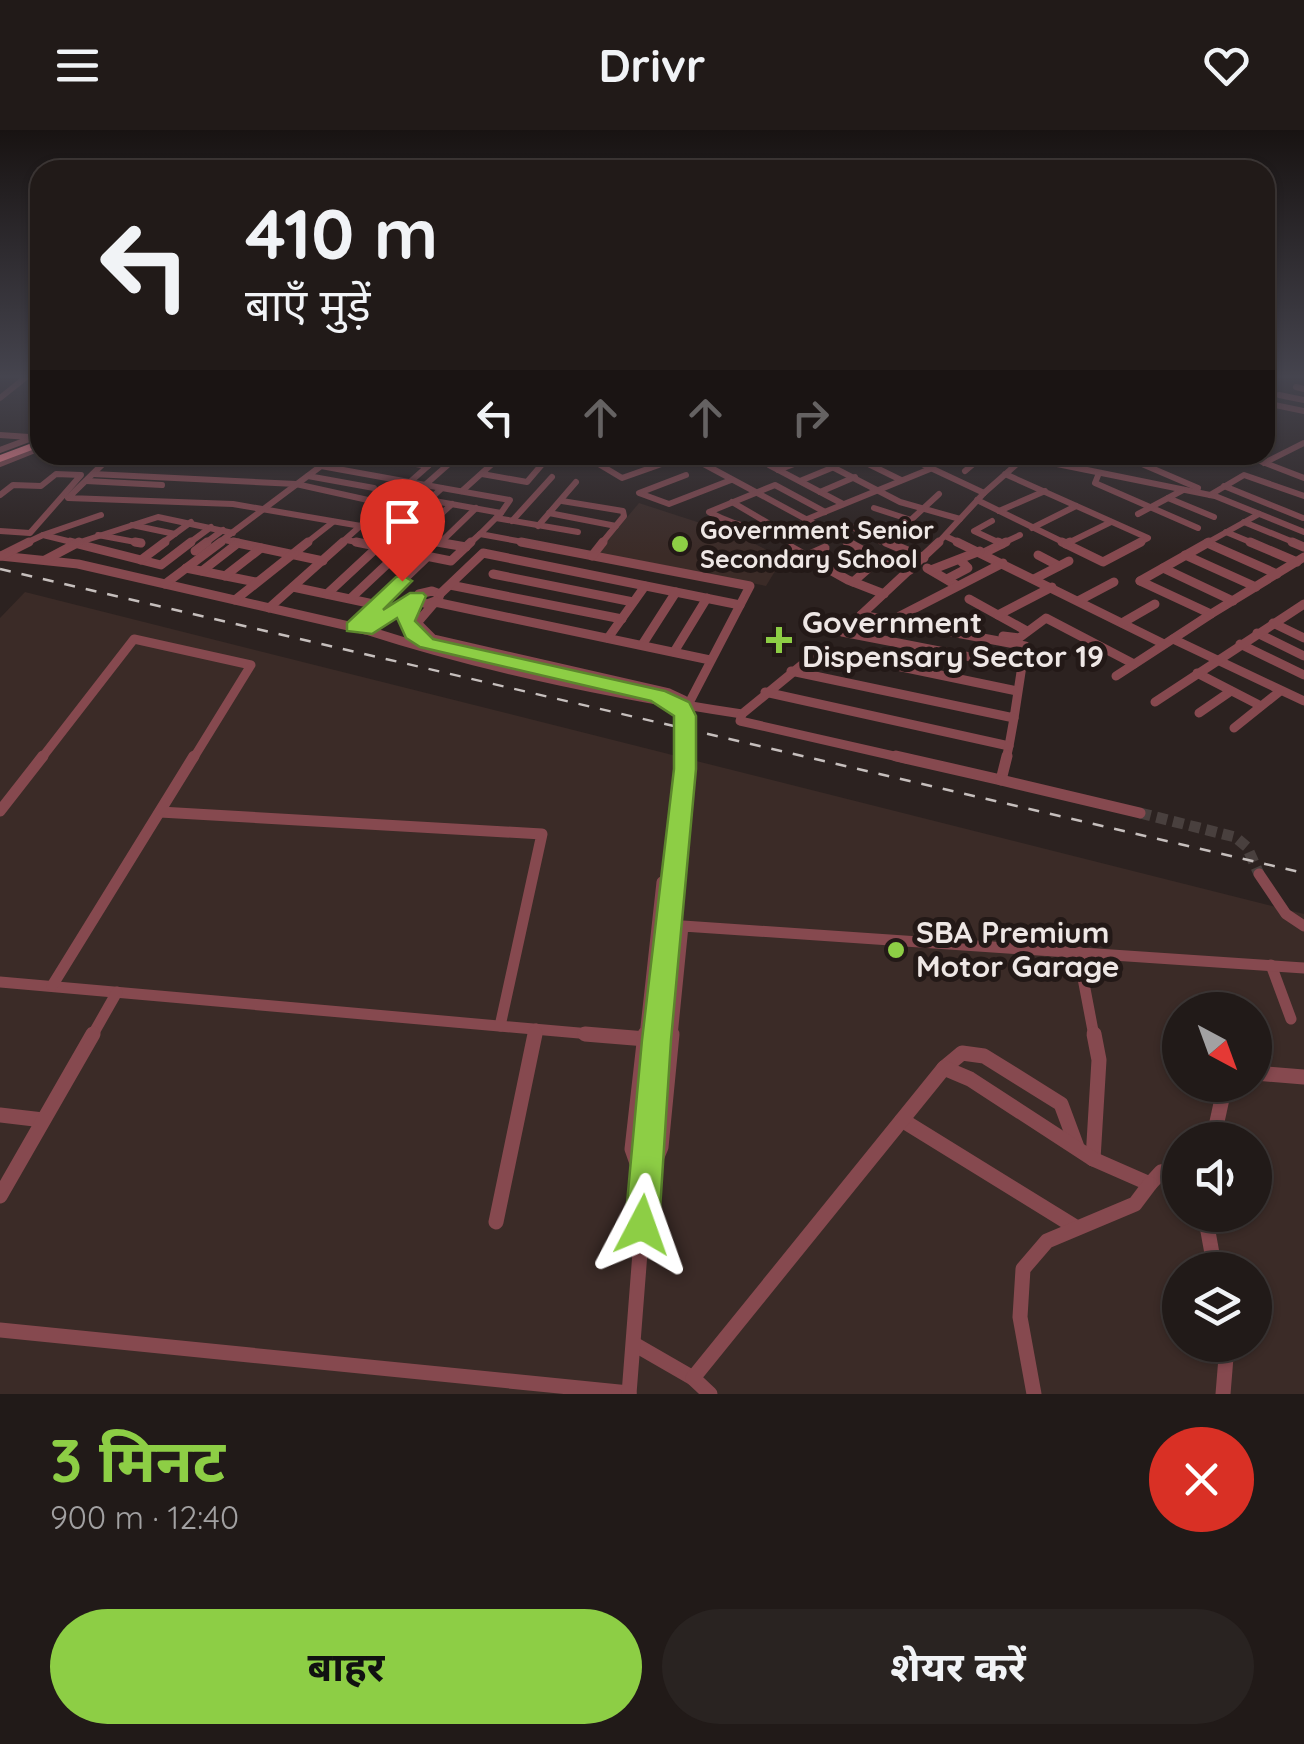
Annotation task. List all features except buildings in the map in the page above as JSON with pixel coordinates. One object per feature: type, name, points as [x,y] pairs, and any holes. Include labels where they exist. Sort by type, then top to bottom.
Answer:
[{"type":"highway","points":[[0,457],[30,444]]},
{"type":"street","points":[[1275,457],[1304,442]]},
{"type":"street","points":[[1291,449],[1304,454]]},
{"type":"street","points":[[102,465],[68,498],[266,508],[362,526]]},
{"type":"street","points":[[422,465],[428,466]]},
{"type":"street","points":[[426,485],[448,465]]},
{"type":"street","points":[[462,492],[491,465]]},
{"type":"street","points":[[482,474],[526,482],[542,465]]},
{"type":"street","points":[[600,465],[622,478],[661,465]]},
{"type":"street","points":[[646,465],[651,468]]},
{"type":"street","points":[[706,465],[878,559],[917,564]]},
{"type":"street","points":[[770,465],[843,504]]},
{"type":"street","points":[[778,470],[792,465]]},
{"type":"street","points":[[831,465],[877,490],[960,519]]},
{"type":"street","points":[[870,465],[901,480]]},
{"type":"street","points":[[924,465],[999,511],[1103,562],[1148,538],[1005,474]]},
{"type":"street","points":[[965,471],[972,465]]},
{"type":"street","points":[[863,613],[1016,465]]},
{"type":"street","points":[[1062,465],[1211,494],[1249,475],[1304,496]]},
{"type":"street","points":[[1144,465],[1304,532]]},
{"type":"street","points":[[1269,465],[1304,478]]},
{"type":"street","points":[[164,584],[199,553],[321,466],[510,500],[452,561],[346,540]]},
{"type":"street","points":[[269,608],[428,466]]},
{"type":"street","points":[[800,481],[834,467]]},
{"type":"street","points":[[825,512],[775,485],[708,512],[734,527],[781,530],[807,521],[930,468]]},
{"type":"street","points":[[1098,473],[1095,484],[1198,528]]},
{"type":"street","points":[[0,495],[13,485],[41,486],[56,474],[81,475],[30,533],[0,532]]},
{"type":"street","points":[[93,474],[296,484],[386,504]]},
{"type":"street","points":[[686,475],[639,493],[669,504],[731,480]]},
{"type":"street","points":[[307,476],[374,488]]},
{"type":"street","points":[[512,521],[552,477]]},
{"type":"street","points":[[820,492],[855,478]]},
{"type":"street","points":[[86,481],[162,485]]},
{"type":"street","points":[[538,526],[576,482]]},
{"type":"street","points":[[1224,486],[1304,517]]},
{"type":"street","points":[[328,594],[442,488]]},
{"type":"street","points":[[1138,514],[1184,490]]},
{"type":"street","points":[[999,511],[1045,491]]},
{"type":"street","points":[[880,541],[938,494]]},
{"type":"street","points":[[1109,501],[1120,495]]},
{"type":"street","points":[[1168,498],[1214,517]]},
{"type":"street","points":[[429,500],[476,508],[512,521],[578,532]]},
{"type":"street","points":[[562,500],[623,512],[592,556]]},
{"type":"street","points":[[732,502],[781,530]]},
{"type":"street","points":[[415,538],[452,504]]},
{"type":"street","points":[[1032,528],[1076,506]]},
{"type":"street","points":[[440,542],[476,508]]},
{"type":"street","points":[[874,508],[910,520]]},
{"type":"street","points":[[548,513],[616,526]]},
{"type":"street","points":[[62,527],[73,514]]},
{"type":"street","points":[[1211,614],[1140,580],[1259,514]]},
{"type":"street","points":[[1,556],[42,535],[101,515]]},
{"type":"street","points":[[43,562],[72,543],[158,517],[211,527],[238,543],[323,560]]},
{"type":"street","points":[[1290,526],[1304,517]]},
{"type":"street","points":[[564,550],[587,521]]},
{"type":"street","points":[[992,521],[974,531],[1002,544]]},
{"type":"street","points":[[141,560],[192,522]]},
{"type":"street","points":[[235,600],[332,522]]},
{"type":"street","points":[[1066,544],[1111,522]]},
{"type":"street","points":[[1244,522],[1304,547]]},
{"type":"street","points":[[842,523],[952,582]]},
{"type":"street","points":[[131,524],[174,534]]},
{"type":"street","points":[[143,579],[211,527]]},
{"type":"street","points":[[123,556],[160,531]]},
{"type":"street","points":[[844,541],[862,532]]},
{"type":"street","points":[[1226,532],[1300,559]]},
{"type":"street","points":[[392,534],[466,548]]},
{"type":"street","points":[[480,534],[750,586],[689,703]]},
{"type":"street","points":[[931,570],[1020,534]]},
{"type":"street","points":[[42,535],[161,565]]},
{"type":"street","points":[[97,535],[142,543]]},
{"type":"street","points":[[945,536],[1122,623],[1216,660],[1304,701]]},
{"type":"street","points":[[202,571],[238,543]]},
{"type":"street","points":[[1206,543],[1277,574]]},
{"type":"street","points":[[853,582],[891,546]]},
{"type":"street","points":[[225,576],[261,548]]},
{"type":"street","points":[[791,548],[884,594]]},
{"type":"street","points":[[807,556],[825,548]]},
{"type":"street","points":[[181,550],[199,553]]},
{"type":"street","points":[[351,598],[401,551]]},
{"type":"street","points":[[689,703],[669,692],[433,639],[417,623],[479,554],[740,605]]},
{"type":"street","points":[[1038,555],[1059,566]]},
{"type":"street","points":[[1,556],[78,564],[607,690],[742,714]]},
{"type":"street","points":[[360,629],[378,605],[428,556]]},
{"type":"street","points":[[1185,556],[1256,587]]},
{"type":"street","points":[[479,590],[505,559]]},
{"type":"street","points":[[1116,676],[1300,559]]},
{"type":"street","points":[[900,616],[968,568],[960,560]]},
{"type":"street","points":[[1034,579],[1069,560]]},
{"type":"street","points":[[952,582],[1002,563]]},
{"type":"street","points":[[186,568],[256,582]]},
{"type":"street","points":[[1163,568],[1232,601]]},
{"type":"street","points":[[492,574],[633,602]]},
{"type":"street","points":[[1078,601],[1114,582]]},
{"type":"street","points":[[450,585],[622,619]]},
{"type":"street","points":[[608,638],[645,586]]},
{"type":"street","points":[[293,587],[378,605]]},
{"type":"street","points":[[998,615],[1052,588]]},
{"type":"street","points":[[360,629],[428,591],[437,598],[710,660]]},
{"type":"street","points":[[642,646],[676,592]]},
{"type":"street","points":[[674,652],[706,598]]},
{"type":"street","points":[[0,1330],[629,1394],[685,769],[685,716],[682,707],[658,696],[427,643],[413,634],[406,621],[417,599]]},
{"type":"street","points":[[969,599],[1026,630]]},
{"type":"street","points":[[1122,623],[1155,604]]},
{"type":"street","points":[[1155,702],[1304,604]]},
{"type":"street","points":[[1292,611],[1304,616]]},
{"type":"street","points":[[863,613],[900,616],[1011,638],[1019,638],[1046,618],[1134,664]]},
{"type":"street","points":[[863,613],[1025,646],[1001,780]]},
{"type":"street","points":[[1273,624],[1304,638]]},
{"type":"street","points":[[842,632],[1022,667]]},
{"type":"street","points":[[1257,634],[1304,656]]},
{"type":"street","points":[[0,811],[134,640],[251,666],[52,986]]},
{"type":"street","points":[[1240,644],[1304,675]]},
{"type":"street","points":[[1017,691],[820,650],[764,692],[740,721],[1140,813]]},
{"type":"street","points":[[792,672],[1014,718]]},
{"type":"street","points":[[1197,673],[1261,706]]},
{"type":"street","points":[[764,692],[1009,746]]},
{"type":"street","points":[[1199,713],[1230,692]]},
{"type":"street","points":[[1234,728],[1279,692]]},
{"type":"street","points":[[160,812],[542,834],[500,1026]]},
{"type":"street","points":[[1259,874],[1286,914],[1304,926]]},
{"type":"street","points":[[645,1185],[632,1148],[662,882]]},
{"type":"street","points":[[645,1185],[661,1147],[684,926],[1304,968]]},
{"type":"street","points":[[1078,952],[1099,1060],[1094,1159]]},
{"type":"street","points":[[1271,965],[1291,1019]]},
{"type":"street","points":[[0,982],[646,1039]]},
{"type":"street","points":[[0,1196],[117,992]]},
{"type":"street","points":[[496,1222],[536,1029]]},
{"type":"street","points":[[693,1378],[944,1068],[962,1054],[984,1056],[1060,1104],[1078,1148]]},
{"type":"street","points":[[944,1068],[970,1080],[1094,1159],[1150,1184]]},
{"type":"street","points":[[1272,1075],[1304,1078]]},
{"type":"street","points":[[0,1115],[44,1120]]},
{"type":"street","points":[[902,1120],[1078,1228]]},
{"type":"street","points":[[1034,1394],[1020,1317],[1023,1269],[1047,1242],[1135,1204],[1162,1173]]},
{"type":"street","points":[[634,1344],[693,1378],[710,1394]]},
{"type":"street","points":[[1223,1394],[1226,1362]]},
{"type":"shaded area","name":"Government Senior Secondary School","points":[[639,503],[737,535],[783,558],[766,586],[597,553]]},
{"type":"shaded area","points":[[25,592],[1304,914],[1304,1394],[0,1394],[0,618]]},
{"type":"tunnel","points":[[1140,813],[1235,837],[1247,847],[1259,874]]},
{"type":"railway","points":[[0,569],[1304,873]]},
{"type":"place","name":"Government Senior Secondary School","points":[[680,544]]},
{"type":"place","name":"Government Dispensary Sector 19","points":[[779,640]]},
{"type":"place","name":"SBA Premium Motor Garage","points":[[896,950]]},
{"type":"route","points":[[402,581],[354,627],[366,630],[417,596],[418,601],[405,616],[407,627],[427,643],[658,696],[682,707],[687,742],[685,769],[656,1040],[642,1225]]}]
